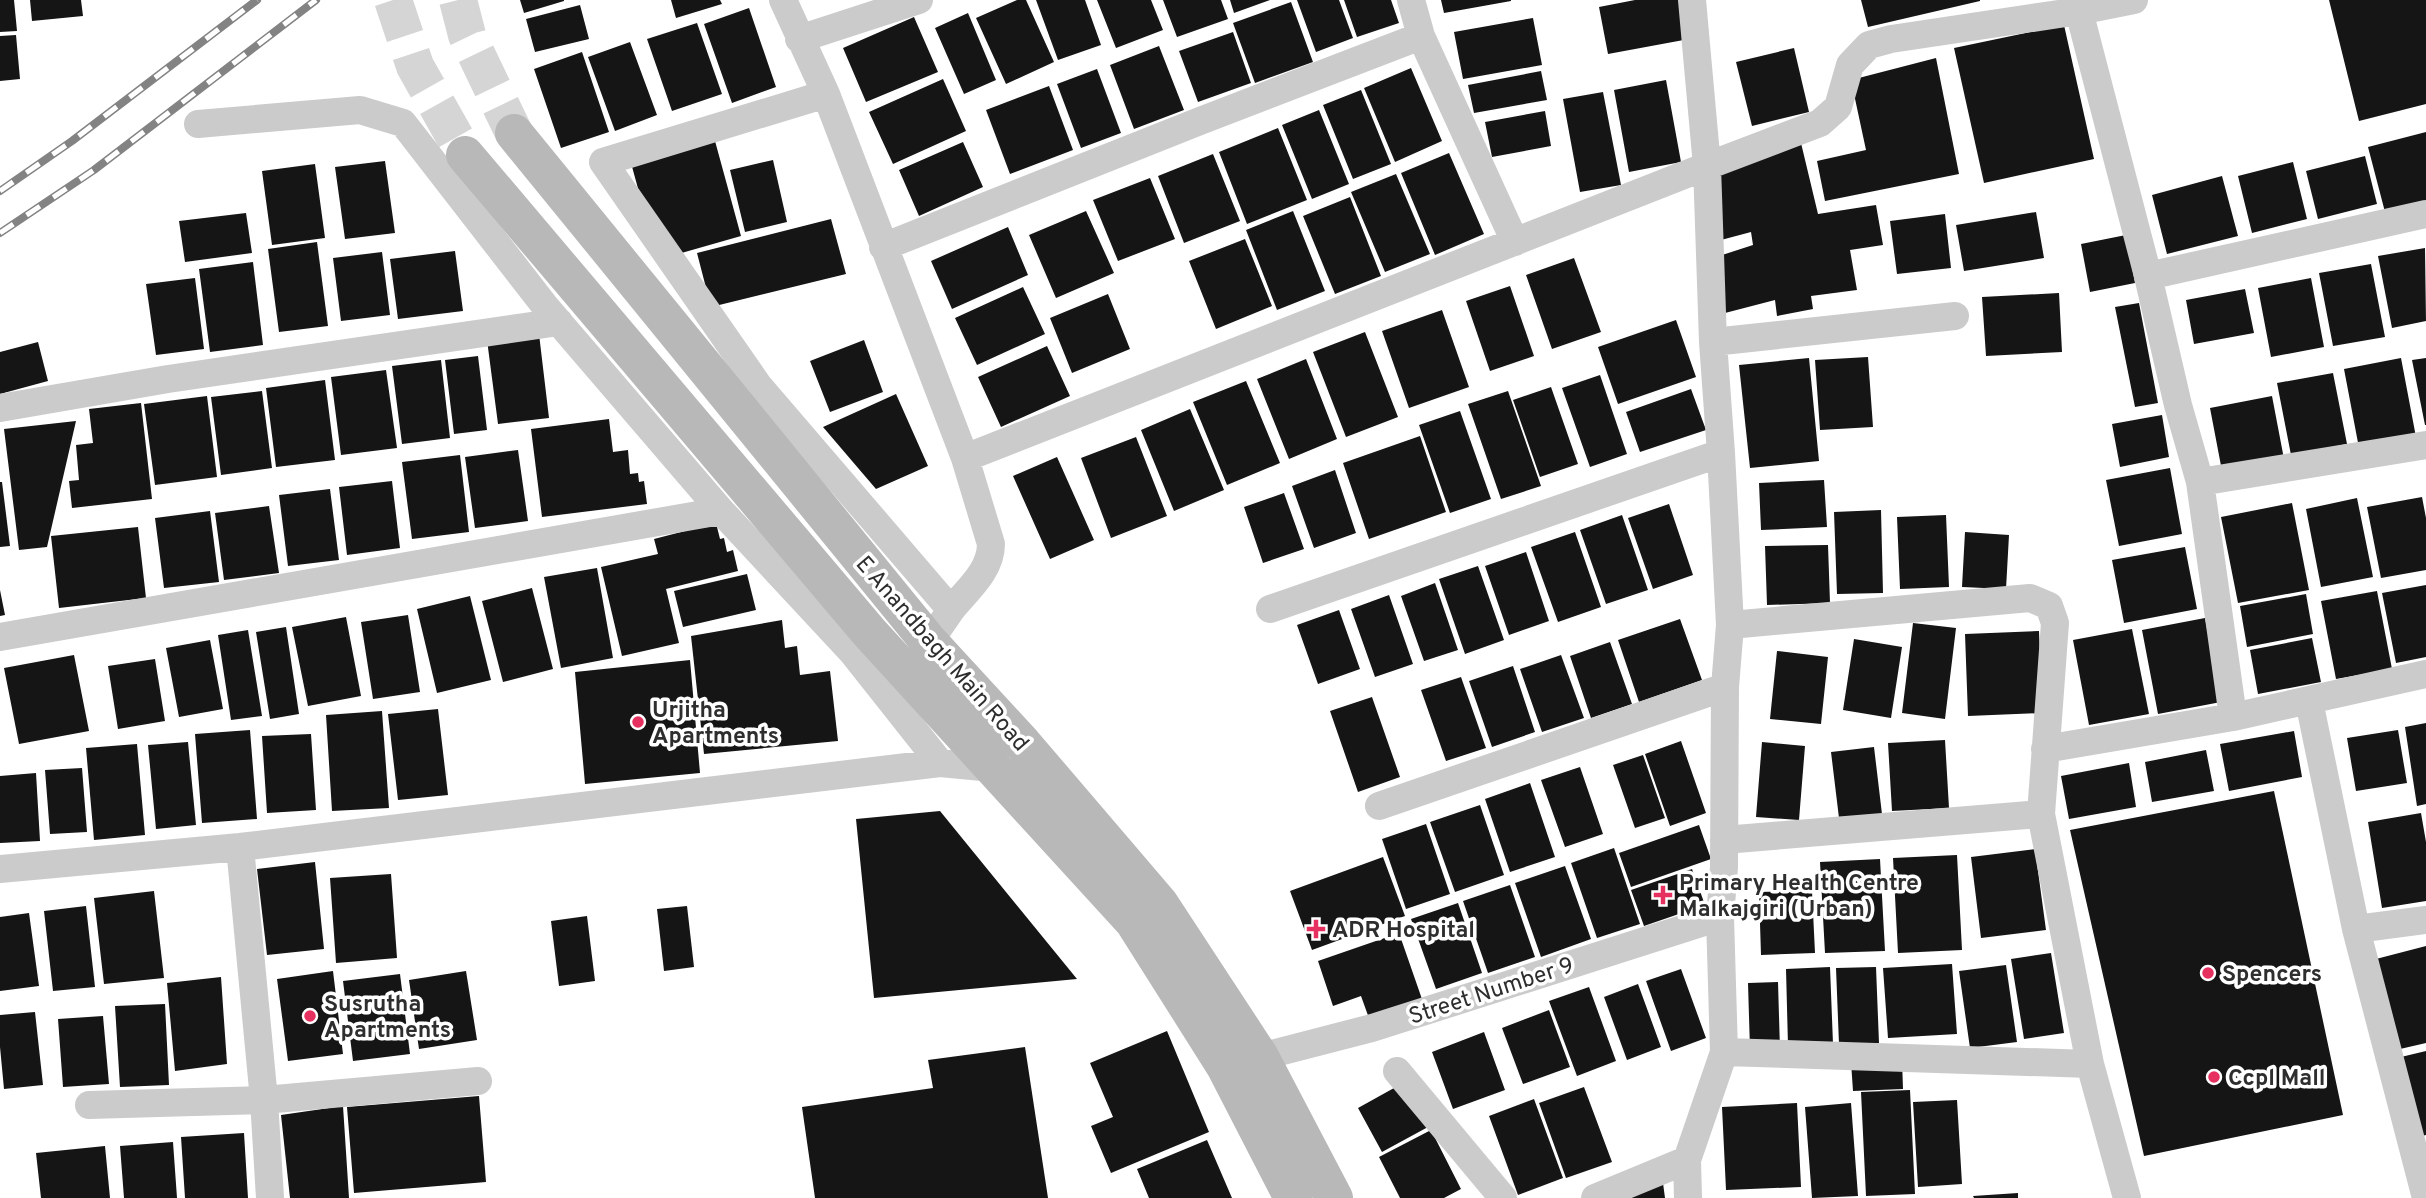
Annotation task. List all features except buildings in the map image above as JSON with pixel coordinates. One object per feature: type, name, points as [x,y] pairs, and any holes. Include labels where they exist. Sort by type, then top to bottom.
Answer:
[{"type":"street","points":[[783,0],[826,94],[965,458],[991,544],[991,558],[983,571],[929,642]]},
{"type":"street","points":[[799,39],[919,0]]},
{"type":"street","points":[[1410,0],[1421,36],[1515,242]]},
{"type":"street","points":[[1688,1198],[1687,1160],[1724,1052],[1720,917],[1724,840],[1725,687],[1730,625],[1713,342],[1707,166],[1692,0]]},
{"type":"street","points":[[965,458],[1820,123],[1838,107],[1850,65],[1869,45],[1891,39],[2079,11],[2134,0]]},
{"type":"street","points":[[2079,11],[2148,276],[2178,405],[2200,482],[2233,717]]},
{"type":"street","points":[[883,247],[1421,36]]},
{"type":"street","points":[[826,94],[603,162],[758,385],[951,610]]},
{"type":"street","points":[[198,124],[360,110],[402,123],[559,322],[721,511],[853,653],[940,763]]},
{"type":"street","name":"E Anandbagh Main Road","points":[[514,134],[929,642],[1023,744],[1159,903],[1260,1057],[1334,1198]]},
{"type":"street","name":"E Anandbagh Main Road","points":[[465,155],[860,621],[1134,922],[1225,1066],[1293,1198]]},
{"type":"street","points":[[2148,276],[2426,214]]},
{"type":"street","points":[[1713,342],[1955,317]]},
{"type":"street","points":[[0,408],[168,379],[559,322]]},
{"type":"street","points":[[2200,482],[2426,445]]},
{"type":"street","points":[[1270,609],[1721,453]]},
{"type":"street","points":[[0,637],[721,511]]},
{"type":"street","points":[[1730,625],[2030,598],[2049,606],[2055,623],[2041,814],[2090,1064],[2127,1198]]},
{"type":"street","points":[[2045,749],[2233,717],[2426,674]]},
{"type":"street","points":[[1380,806],[1725,687]]},
{"type":"street","points":[[2309,701],[2356,929],[2426,1198]]},
{"type":"street","points":[[0,869],[240,847],[940,763],[993,768]]},
{"type":"street","points":[[1724,840],[2041,814]]},
{"type":"street","points":[[240,847],[264,1100],[270,1198]]},
{"type":"street","name":"Street Number 9","points":[[1260,1057],[1372,1028],[1720,917]]},
{"type":"street","points":[[2356,929],[2426,920]]},
{"type":"street","points":[[1724,1052],[2090,1064]]},
{"type":"street","points":[[1397,1072],[1503,1198]]},
{"type":"street","points":[[89,1105],[264,1100],[478,1082]]},
{"type":"street","points":[[1595,1198],[1687,1160]]},
{"type":"tunnel","points":[[393,0],[415,66],[465,155]]},
{"type":"tunnel","points":[[458,0],[467,35],[514,133]]},
{"type":"railway","points":[[0,191],[72,141],[257,0]]},
{"type":"railway","points":[[0,233],[94,170],[316,0]]},
{"type":"place","name":"Urjitha Apartments","points":[[638,722]]},
{"type":"place","name":"Primary Health Centre Malkajgiri (Urban)","points":[[1663,895]]},
{"type":"place","name":"ADR Hospital","points":[[1316,929]]},
{"type":"place","name":"Spencers","points":[[2208,973]]},
{"type":"place","name":"Susrutha Apartments","points":[[310,1016]]},
{"type":"place","name":"Ccpl Mall","points":[[2214,1077]]}]
